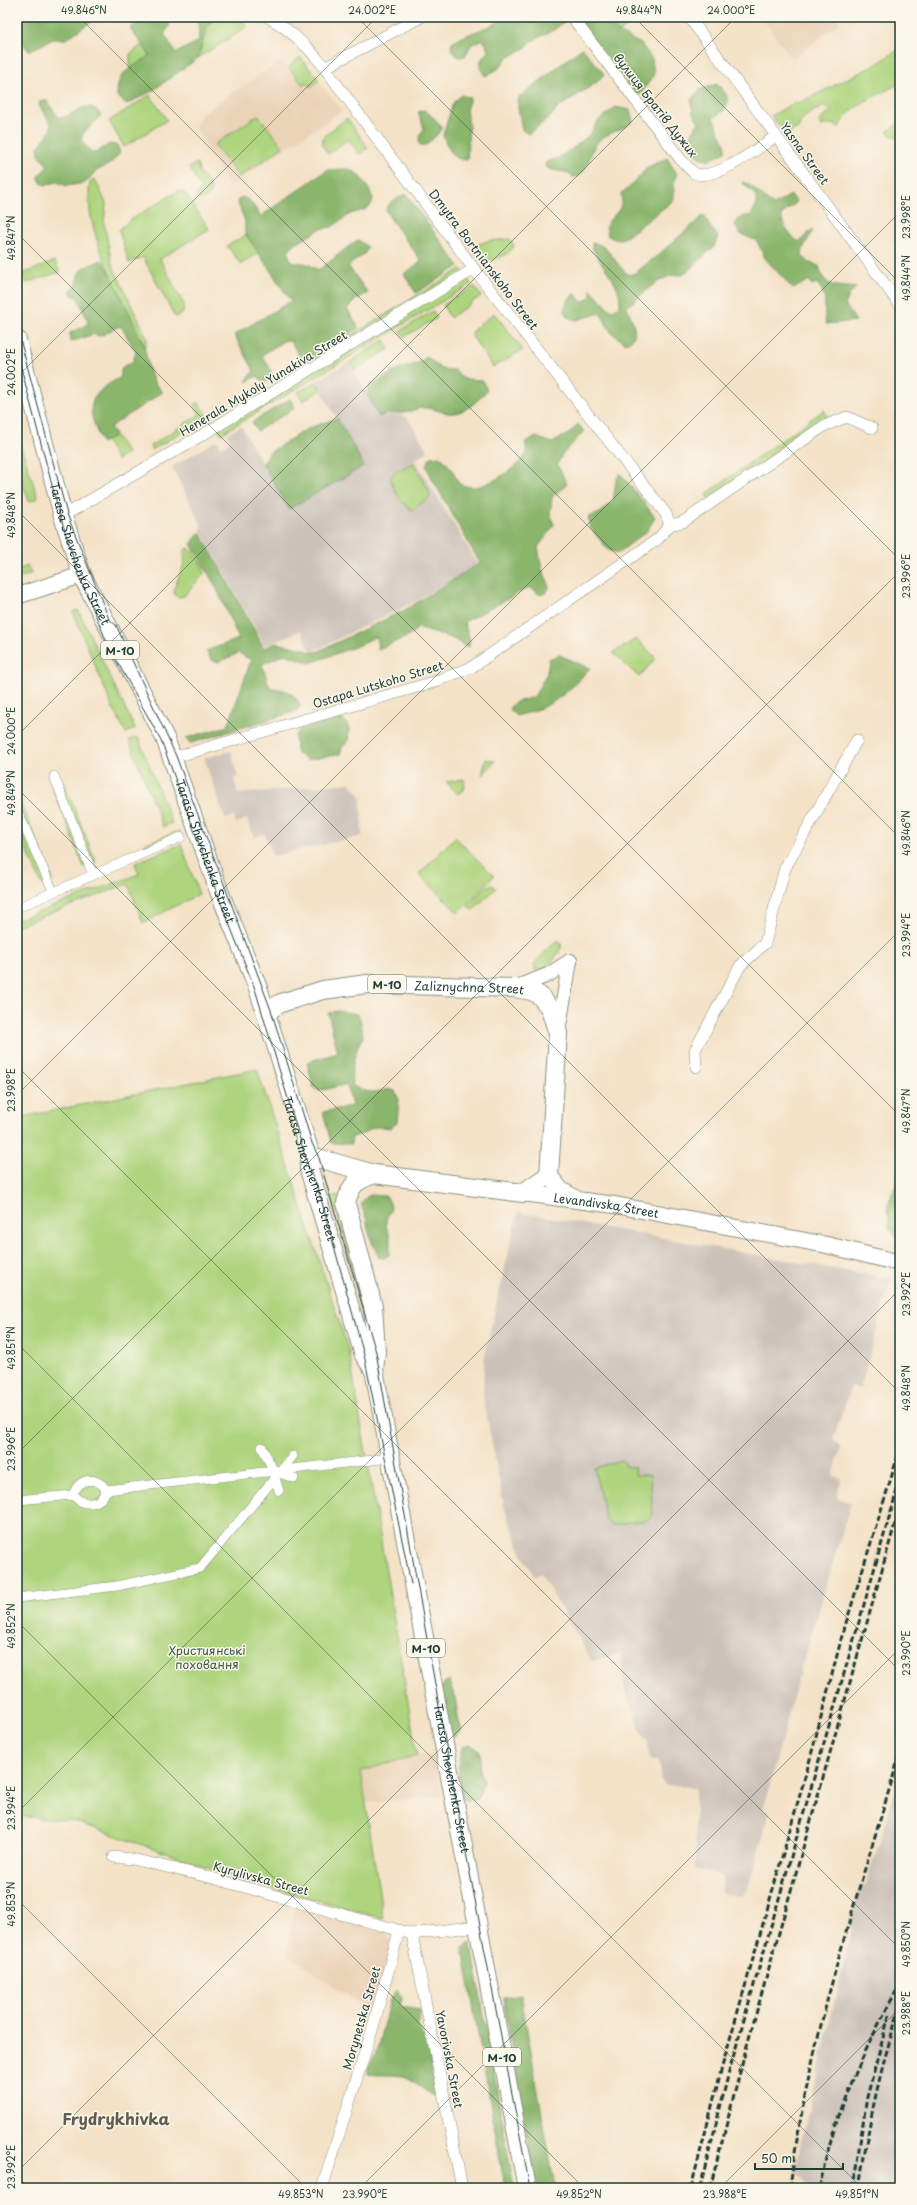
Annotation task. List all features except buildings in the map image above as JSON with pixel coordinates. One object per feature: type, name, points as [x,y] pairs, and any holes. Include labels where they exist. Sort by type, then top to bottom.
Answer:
[{"type":"main road","name":"Tarasa Shevchenka Street","points":[[17,340],[63,516],[82,575],[158,725],[172,758],[219,891],[229,911],[266,1012],[311,1156],[309,1169],[364,1355],[374,1370]]},
{"type":"main road","points":[[17,596],[82,575]]},
{"type":"main road","name":"Zaliznychna Street","points":[[266,1012],[281,1003],[323,990],[367,984],[514,988],[532,991],[540,996],[548,1007],[558,1033],[549,1175]]},
{"type":"main road","name":"Levandivska Street","points":[[311,1156],[374,1174],[576,1199],[827,1245],[900,1263]]},
{"type":"main road","name":"Tarasa Shevchenka Street","points":[[374,1174],[357,1180],[350,1190],[346,1203],[373,1306],[376,1352],[374,1370],[527,2188]]},
{"type":"main road","points":[[523,1193],[549,1175],[562,1190],[576,1199]]},
{"type":"street","name":"Dmytra Bortnianskoho Street","points":[[268,17],[287,28],[303,42],[324,68],[474,269],[666,514],[670,525]]},
{"type":"street","points":[[324,68],[421,17]]},
{"type":"street","name":"вулиця Братів Дужих","points":[[572,17],[680,160],[695,173],[708,175],[725,168],[776,136]]},
{"type":"street","name":"Yasna Street","points":[[689,17],[900,305]]},
{"type":"street","name":"Henerala Mykoly Yunakiva Street","points":[[63,516],[214,428],[474,269]]},
{"type":"street","points":[[670,525],[683,522],[824,426],[847,417],[872,428]]},
{"type":"street","name":"Ostapa Lutskoho Street","points":[[172,758],[434,682],[472,667],[658,539],[670,525]]},
{"type":"street","points":[[696,1067],[695,1050],[740,966],[765,944],[785,868],[857,740]]},
{"type":"street","points":[[54,776],[93,875]]},
{"type":"street","points":[[17,810],[53,891]]},
{"type":"street","points":[[17,908],[53,891],[181,837]]},
{"type":"street","points":[[514,988],[548,975],[570,961],[558,1033]]},
{"type":"street","points":[[262,1447],[277,1473],[279,1491]]},
{"type":"street","points":[[17,1598],[117,1586],[200,1568],[292,1456]]},
{"type":"street","points":[[106,1490],[277,1473],[390,1458]]},
{"type":"street","points":[[277,1473],[294,1478]]},
{"type":"street","points":[[73,1495],[78,1485],[88,1480],[98,1482],[106,1490]]},
{"type":"street","points":[[73,1495],[80,1502],[91,1503],[101,1499],[106,1490]]},
{"type":"street","points":[[17,1500],[73,1495]]},
{"type":"street","name":"Kyrylivska Street","points":[[114,1857],[132,1859],[209,1877],[399,1931]]},
{"type":"street","points":[[399,1931],[412,1934],[478,1926]]},
{"type":"street","name":"Morynetska Street","points":[[322,2188],[373,2027],[399,1931]]},
{"type":"street","name":"Yavorivska Street","points":[[412,1934],[462,2188]]},
{"type":"shaded area","points":[[761,17],[836,17],[840,23],[792,59]]},
{"type":"shaded area","points":[[300,57],[342,111],[229,186],[195,127],[201,114],[281,61],[287,68]]},
{"type":"shaded area","points":[[349,362],[379,416],[387,412],[407,417],[428,451],[415,460],[478,564],[420,599],[311,652],[301,630],[265,646],[201,531],[201,524],[172,467],[217,440],[221,447],[231,442],[227,434],[241,426],[289,509],[364,466],[316,382]]},
{"type":"shaded area","points":[[231,751],[238,777],[234,778],[238,794],[350,783],[361,796],[362,836],[273,856],[264,834],[254,838],[247,819],[236,823],[234,816],[225,819],[204,758]]},
{"type":"shaded area","points":[[518,1212],[891,1279],[860,1389],[851,1386],[833,1440],[841,1447],[833,1476],[842,1478],[836,1497],[851,1503],[800,1671],[763,1810],[769,1812],[749,1886],[741,1896],[722,1894],[722,1876],[695,1868],[695,1787],[666,1786],[662,1781],[659,1760],[650,1760],[648,1742],[643,1736],[625,1690],[620,1654],[592,1661],[541,1574],[534,1576],[522,1555],[504,1507],[483,1396],[484,1361]]},
{"type":"shaded area","points":[[435,1754],[444,1796],[366,1803],[361,1771],[417,1755]]},
{"type":"shaded area","points":[[900,1773],[900,2188],[810,2188],[800,2175],[795,2174],[801,2142],[852,1929],[850,1921],[861,1885],[864,1886],[880,1842]]},
{"type":"shaded area","points":[[293,1909],[385,1932],[391,1943],[372,2012],[287,1954]]},
{"type":"green space","points":[[30,17],[96,18],[66,39],[53,39],[29,51],[17,36],[17,26]]},
{"type":"green space","points":[[141,17],[170,17],[169,27],[164,34],[176,53],[199,41],[198,22],[201,17],[215,17],[207,26],[198,58],[152,91],[127,104],[117,96],[119,82],[127,71],[150,55],[131,30],[131,27]]},
{"type":"green space","points":[[215,17],[236,17],[247,24],[244,29],[198,58],[207,26]]},
{"type":"green space","points":[[508,17],[560,17],[563,23],[532,41],[525,48],[506,59],[498,69],[485,76],[480,68],[481,60],[488,51],[486,44],[482,39],[471,45],[465,56],[459,57],[452,51],[452,43]]},
{"type":"green space","points":[[575,17],[597,17],[622,34],[641,44],[652,59],[654,74],[641,94],[636,95]]},
{"type":"green space","points":[[592,17],[623,17],[629,25],[609,40]]},
{"type":"green space","points":[[143,44],[155,61],[135,76],[130,64],[130,54]]},
{"type":"green space","points":[[582,48],[604,74],[596,83],[560,106],[549,118],[528,134],[522,130],[518,107],[519,97]]},
{"type":"green space","points":[[900,49],[900,83],[858,106],[850,112],[839,127],[832,124],[821,126],[819,121],[832,110],[823,107],[808,114],[802,120],[798,128],[790,132],[782,128],[771,116],[794,103],[801,102],[875,65]]},
{"type":"green space","points":[[300,57],[319,80],[310,87],[306,82],[303,85],[289,67]]},
{"type":"green space","points":[[717,84],[726,94],[728,103],[724,110],[713,118],[726,146],[725,152],[713,158],[705,159],[697,155],[690,142],[691,135],[699,122],[693,113],[691,100],[699,90]]},
{"type":"green space","points":[[150,95],[167,120],[124,147],[109,121]]},
{"type":"green space","points":[[461,95],[470,98],[466,110],[469,126],[467,160],[454,156],[443,135],[453,103]]},
{"type":"green space","points":[[46,100],[59,118],[70,115],[85,107],[96,109],[101,115],[83,134],[81,140],[92,152],[96,153],[109,144],[117,145],[120,153],[110,164],[96,171],[85,183],[67,186],[57,182],[45,185],[41,183],[38,176],[48,166],[39,155],[38,147],[48,134],[51,126],[39,105],[40,101]]},
{"type":"green space","points":[[616,107],[630,110],[633,121],[605,136],[597,143],[582,173],[573,177],[565,172],[552,170],[545,166],[546,162],[558,158],[576,146],[589,135],[598,121]]},
{"type":"green space","points":[[425,110],[441,125],[441,131],[426,145],[420,145],[419,138],[424,128],[418,112]]},
{"type":"green space","points":[[258,115],[283,147],[239,177],[214,145]]},
{"type":"green space","points":[[347,118],[368,148],[359,154],[348,139],[328,154],[322,145],[323,137]]},
{"type":"green space","points":[[900,122],[900,140],[887,132]]},
{"type":"green space","points":[[667,158],[677,174],[674,180],[674,200],[626,237],[617,240],[608,236],[606,226],[620,208],[622,200],[621,193],[628,189],[648,167]]},
{"type":"green space","points":[[197,163],[200,174],[209,184],[211,192],[206,198],[200,200],[195,195],[202,190],[189,168]]},
{"type":"green space","points":[[347,169],[356,173],[366,185],[373,199],[371,205],[364,210],[350,214],[332,227],[320,229],[293,246],[288,252],[293,262],[307,264],[318,270],[358,240],[368,247],[365,253],[348,266],[368,293],[354,301],[347,309],[359,328],[303,362],[291,342],[285,340],[262,355],[271,370],[272,379],[264,382],[257,376],[246,382],[254,370],[234,335],[291,301],[245,233],[245,221],[237,201],[242,197],[249,200],[261,216],[327,170]]},
{"type":"green space","points":[[95,179],[106,203],[104,223],[112,264],[147,338],[145,347],[116,288],[98,243],[92,221],[89,201],[90,182]]},
{"type":"green space","points":[[742,182],[751,186],[774,205],[791,195],[797,202],[781,215],[785,227],[789,234],[799,242],[813,229],[802,256],[810,263],[819,266],[821,274],[828,283],[837,286],[856,288],[849,295],[845,305],[856,321],[826,324],[825,302],[823,292],[820,287],[816,283],[812,285],[809,280],[793,289],[765,258],[757,241],[739,233],[735,224],[741,217],[751,215],[756,206],[756,196]]},
{"type":"green space","points":[[178,191],[185,193],[209,229],[160,259],[184,305],[183,313],[175,317],[143,257],[129,263],[119,230],[130,220]]},
{"type":"green space","points":[[406,194],[459,266],[416,293],[404,274],[421,262],[391,219],[386,209],[391,202]]},
{"type":"green space","points":[[704,215],[710,227],[718,236],[714,247],[683,275],[668,277],[653,285],[627,307],[635,332],[630,340],[625,343],[611,332],[600,313],[576,320],[567,317],[564,309],[568,300],[575,293],[581,302],[587,300],[591,296],[591,289],[611,311],[620,306],[620,296],[617,287],[596,256],[592,243],[598,244],[608,251],[620,267],[629,275],[635,273],[657,256]]},
{"type":"green space","points":[[246,235],[259,253],[241,264],[227,246]]},
{"type":"green space","points":[[510,239],[514,246],[505,255],[492,260],[484,261],[475,250],[476,245],[488,241]]},
{"type":"green space","points":[[101,260],[116,286],[140,337],[145,350],[151,376],[163,392],[110,427],[115,435],[102,443],[93,421],[91,412],[92,404],[95,397],[101,390],[121,377],[121,368],[133,361],[136,352],[121,326],[98,336],[94,334],[70,342],[70,333],[85,326],[88,322],[78,298],[71,294],[71,290],[77,286],[78,275],[83,268]]},
{"type":"green space","points":[[55,261],[60,272],[26,283],[23,274]]},
{"type":"green space","points":[[461,269],[471,284],[221,434],[217,426],[283,385],[278,380]]},
{"type":"green space","points":[[474,286],[481,296],[450,318],[443,305]]},
{"type":"green space","points":[[433,311],[437,318],[404,337],[400,331]]},
{"type":"green space","points":[[494,313],[523,350],[493,367],[472,336],[473,330]]},
{"type":"green space","points":[[384,340],[389,349],[355,370],[350,362]]},
{"type":"green space","points":[[427,357],[441,369],[455,370],[464,379],[482,380],[487,390],[475,403],[460,412],[445,413],[424,408],[403,413],[382,415],[379,417],[367,394],[369,387],[394,371],[416,364]]},
{"type":"green space","points":[[316,382],[321,390],[303,401],[298,392]]},
{"type":"green space","points":[[290,399],[295,408],[257,431],[252,422]]},
{"type":"green space","points":[[198,402],[207,416],[152,450],[150,446],[200,414],[194,405]]},
{"type":"green space","points":[[824,410],[828,416],[709,498],[706,494]]},
{"type":"green space","points":[[337,418],[364,466],[289,509],[263,464],[270,452],[307,429]]},
{"type":"green space","points":[[578,424],[584,431],[562,455],[557,464],[567,484],[552,497],[550,513],[554,525],[538,547],[542,569],[548,582],[549,588],[546,593],[540,595],[530,587],[464,622],[470,640],[469,647],[450,638],[419,627],[409,636],[378,649],[376,636],[360,645],[310,663],[285,654],[262,664],[270,688],[284,690],[292,694],[300,706],[297,711],[191,743],[189,742],[186,738],[228,726],[251,660],[239,653],[218,662],[211,660],[206,651],[239,639],[216,587],[191,544],[200,532],[264,648],[276,643],[305,649],[309,652],[317,652],[405,610],[480,563],[430,475],[426,465],[431,457],[440,456],[452,469],[459,484],[470,487],[479,486],[502,476],[523,459],[527,453],[525,442],[536,437],[552,443],[570,433]]},
{"type":"green space","points":[[17,434],[38,498],[29,501],[17,468]]},
{"type":"green space","points":[[115,435],[127,453],[117,460],[106,441]]},
{"type":"green space","points":[[413,463],[428,489],[430,497],[412,510],[404,504],[398,496],[390,478],[395,472]]},
{"type":"green space","points":[[620,473],[655,517],[647,531],[618,553],[608,550],[590,527],[588,517],[598,514],[613,501],[616,481]]},
{"type":"green space","points":[[187,548],[190,549],[199,561],[203,568],[204,574],[184,596],[178,597],[174,595],[176,583],[183,568],[185,557],[184,551]]},
{"type":"green space","points":[[28,566],[31,574],[17,579],[17,570]]},
{"type":"green space","points":[[78,610],[135,729],[126,733],[111,704],[73,612]]},
{"type":"green space","points":[[636,639],[656,658],[639,677],[613,653]]},
{"type":"green space","points":[[559,655],[590,668],[566,693],[558,699],[539,709],[516,716],[509,708],[516,702],[534,697],[547,673],[549,659]]},
{"type":"green space","points":[[343,719],[349,728],[348,742],[342,747],[340,754],[307,760],[296,752],[295,736],[300,729]]},
{"type":"green space","points":[[138,737],[172,823],[163,827],[129,740]]},
{"type":"green space","points":[[486,759],[495,761],[482,776]]},
{"type":"green space","points":[[464,779],[465,788],[458,794],[446,782]]},
{"type":"green space","points":[[63,781],[96,862],[84,867],[52,786]]},
{"type":"green space","points":[[19,799],[53,880],[42,885],[17,827]]},
{"type":"green space","points":[[179,831],[180,834],[145,847],[144,844]]},
{"type":"green space","points":[[455,837],[494,876],[458,913],[419,874]]},
{"type":"green space","points":[[181,844],[199,894],[143,923],[128,884],[17,926],[17,920],[139,874],[135,863]]},
{"type":"green space","points":[[492,885],[496,888],[473,910],[467,906],[487,886]]},
{"type":"green space","points":[[556,941],[559,941],[562,945],[558,954],[552,962],[544,968],[535,970],[534,964]]},
{"type":"green space","points":[[338,1011],[358,1014],[361,1022],[363,1037],[354,1060],[352,1085],[370,1092],[388,1089],[395,1091],[399,1100],[397,1122],[390,1128],[377,1127],[352,1137],[351,1144],[331,1143],[323,1112],[352,1106],[347,1084],[319,1091],[313,1087],[307,1062],[338,1053],[328,1013]]},
{"type":"green space","name":"Християнські поховання","points":[[257,1069],[349,1352],[417,1755],[361,1771],[383,1918],[247,1881],[73,1821],[17,1816],[17,1118]]},
{"type":"green space","points":[[900,1160],[900,1235],[895,1236],[889,1228],[888,1204],[896,1184]]},
{"type":"green space","points":[[338,1195],[363,1301],[361,1299],[332,1196]]},
{"type":"green space","points":[[370,1195],[386,1196],[391,1205],[386,1219],[390,1238],[389,1255],[384,1258],[379,1257],[373,1244],[362,1208],[363,1201]]},
{"type":"green space","points":[[622,1460],[627,1467],[634,1467],[635,1475],[650,1475],[653,1514],[648,1520],[613,1525],[606,1520],[594,1468]]},
{"type":"green space","points":[[449,1681],[454,1692],[458,1718],[462,1730],[454,1737],[448,1734],[441,1689],[445,1682]]},
{"type":"green space","points":[[470,1744],[479,1750],[481,1758],[479,1771],[484,1781],[477,1799],[469,1801],[462,1798],[459,1778],[459,1760],[463,1747]]},
{"type":"green space","points":[[470,1943],[473,1952],[514,2188],[505,2188],[463,1948]]},
{"type":"green space","points":[[397,1990],[402,1998],[400,2007],[420,2010],[418,2027],[429,2044],[435,2096],[403,2076],[368,2074],[368,2067],[376,2053],[391,1996]]},
{"type":"green space","points":[[521,1995],[555,2188],[536,2188],[503,1998]]},
{"type":"tram line","points":[[17,328],[67,514],[109,619],[116,625],[176,756],[271,1010],[312,1143],[319,1158],[376,1352],[451,1774],[530,2188]]},
{"type":"tram line","points":[[17,352],[59,512],[79,576],[109,647],[161,740],[217,893],[255,989],[309,1169],[318,1188],[364,1355],[411,1584]]},
{"type":"railway","points":[[691,2188],[722,2067],[809,1763],[842,1636],[900,1449]]},
{"type":"railway","points":[[700,2188],[730,2068],[900,1480]]},
{"type":"railway","points":[[710,2188],[746,2049],[900,1506]]},
{"type":"railway","points":[[790,2188],[798,2133],[821,2023],[851,1915],[900,1754]]},
{"type":"railway","points":[[820,2188],[831,2138],[850,2086],[873,2035],[897,1990]]},
{"type":"railway","points":[[859,2188],[875,2097],[886,2052],[900,2008]]},
{"type":"railway","points":[[853,2188],[867,2097],[890,2012]]},
{"type":"district","name":"Frydrykhivka","points":[[116,2118]]}]
